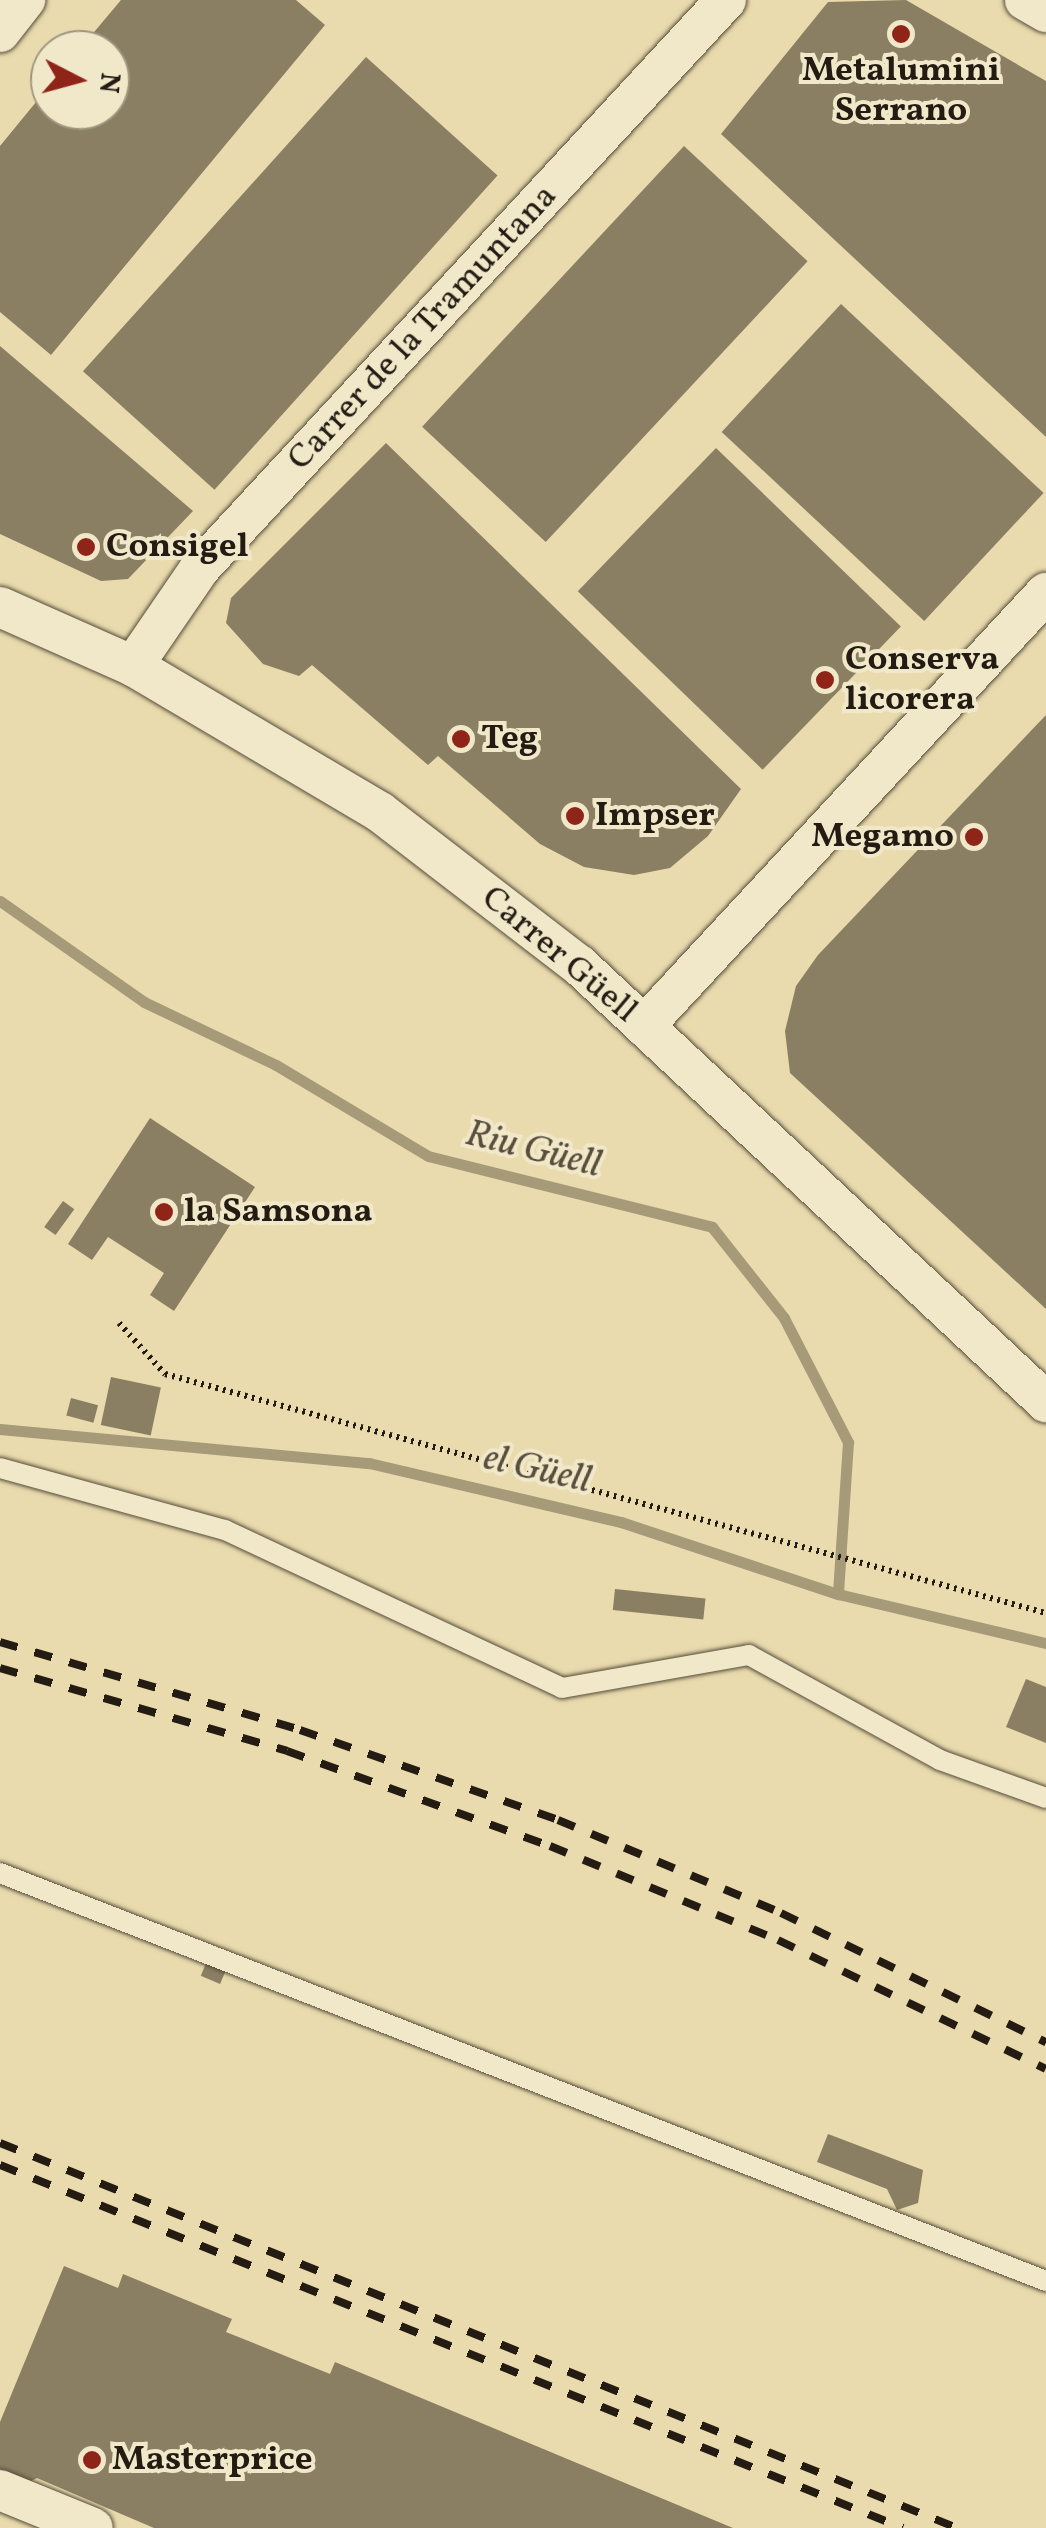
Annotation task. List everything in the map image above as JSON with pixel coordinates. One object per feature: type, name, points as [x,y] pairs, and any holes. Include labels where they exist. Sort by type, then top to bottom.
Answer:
[{"type":"street","points":[[0,32],[26,0]]},
{"type":"street","name":"Carrer de la Tramuntana","points":[[133,666],[200,568],[726,0]]},
{"type":"street","points":[[1025,0],[1046,12]]},
{"type":"street","points":[[644,1026],[1046,593]]},
{"type":"street","name":"Carrer Güell","points":[[0,607],[133,666],[380,812],[644,1026],[1046,1402]]},
{"type":"street","points":[[0,2490],[92,2528]]},
{"type":"lane","points":[[0,1468],[225,1530],[562,1688],[749,1656],[940,1760],[1046,1798]]},
{"type":"lane","points":[[0,1873],[1046,2281]]},
{"type":"path","points":[[119,1324],[165,1374],[1046,1613]]},
{"type":"building","points":[[121,0],[296,0],[325,25],[51,355],[0,312],[0,146],[30,109],[30,130],[130,130],[130,30],[96,30]]},
{"type":"building","points":[[906,0],[1046,81],[1046,437],[721,134],[828,2]]},
{"type":"building","points":[[366,57],[498,175],[214,490],[83,371]]},
{"type":"building","points":[[684,146],[808,261],[546,542],[422,427]]},
{"type":"building","points":[[841,304],[1044,493],[924,621],[722,432]]},
{"type":"building","points":[[0,346],[193,511],[128,579],[101,581],[0,534]]},
{"type":"building","points":[[386,443],[741,789],[708,836],[670,868],[634,875],[584,867],[540,844],[438,756],[428,765],[312,665],[299,676],[263,664],[226,623],[231,598]]},
{"type":"building","points":[[716,448],[901,627],[763,770],[578,591]]},
{"type":"building","points":[[1046,715],[1046,1309],[790,1073],[785,1031],[796,986],[818,955]]},
{"type":"building","name":"la Samsona","points":[[150,1118],[255,1187],[174,1311],[150,1295],[164,1273],[108,1237],[92,1260],[68,1244]]},
{"type":"building","points":[[63,1201],[74,1209],[56,1235],[44,1227]]},
{"type":"building","points":[[111,1377],[161,1388],[151,1436],[101,1425]]},
{"type":"building","points":[[71,1398],[98,1405],[93,1423],[66,1415]]},
{"type":"building","points":[[615,1589],[706,1599],[703,1619],[613,1610]]},
{"type":"building","points":[[1026,1679],[1046,1687],[1046,1743],[1006,1727]]},
{"type":"building","points":[[207,1961],[226,1969],[220,1984],[201,1976]]},
{"type":"building","points":[[828,2134],[923,2170],[918,2203],[897,2210],[887,2189],[817,2162]]},
{"type":"building","points":[[64,2266],[118,2288],[123,2274],[232,2319],[226,2332],[330,2374],[335,2362],[733,2528],[154,2528],[37,2478],[27,2483],[0,2471],[0,2422]]},
{"type":"waterway","name":"Riu Güell","points":[[0,901],[144,1002],[276,1065],[428,1156],[712,1227],[784,1318],[848,1442],[838,1594]]},
{"type":"waterway","name":"el Güell","points":[[0,1429],[369,1463],[621,1522],[838,1594],[1046,1643]]},
{"type":"railway","points":[[0,1642],[300,1730],[558,1820],[781,1913],[1046,2042]]},
{"type":"railway","points":[[0,1668],[287,1751],[550,1846],[778,1940],[1046,2069]]},
{"type":"railway","points":[[0,2143],[957,2528]]},
{"type":"railway","points":[[0,2165],[903,2528]]},
{"type":"place","name":"Metalumini Serrano","points":[[901,34]]},
{"type":"place","name":"Consigel","points":[[86,547]]},
{"type":"place","name":"Conserva licorera","points":[[825,680]]},
{"type":"place","name":"Teg","points":[[461,739]]},
{"type":"place","name":"Impser","points":[[575,816]]},
{"type":"place","name":"Megamo","points":[[974,837]]},
{"type":"place","name":"la Samsona","points":[[164,1212]]},
{"type":"place","name":"Masterprice","points":[[92,2460]]}]
